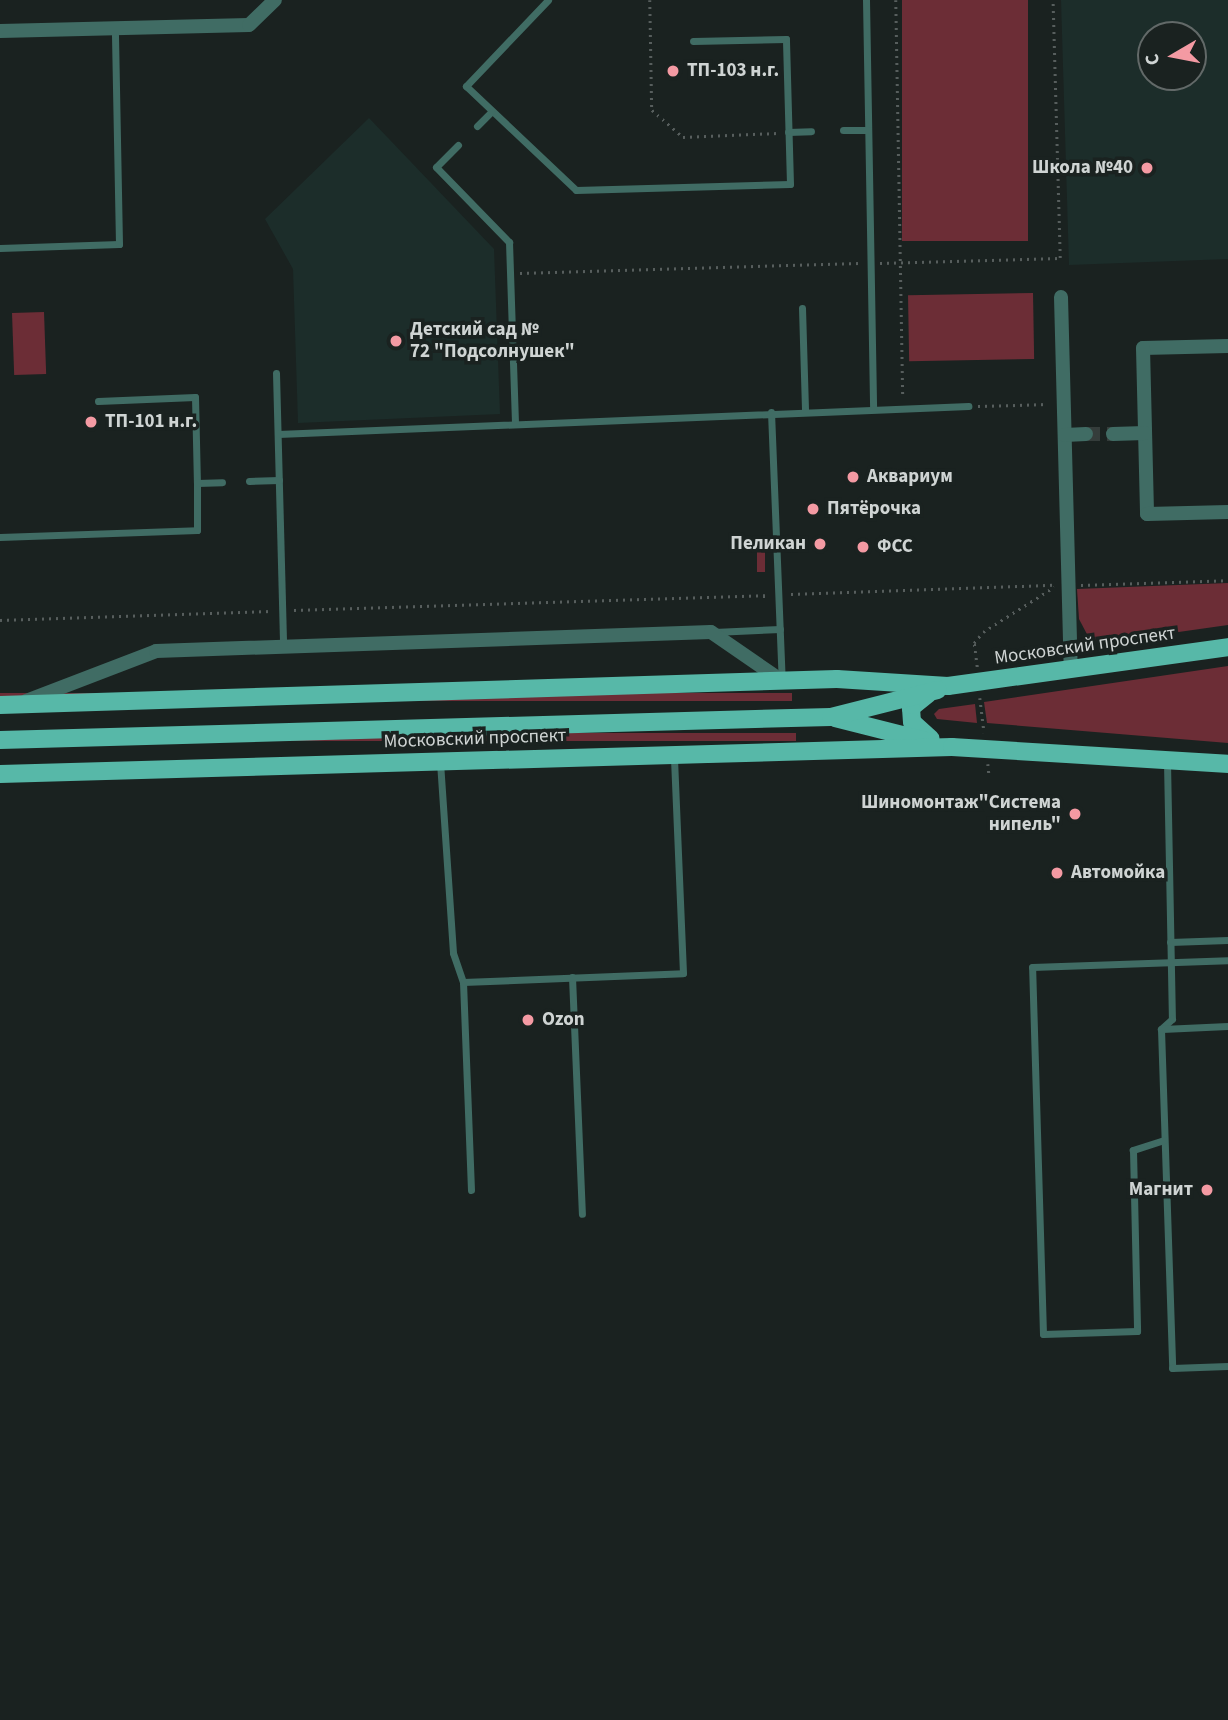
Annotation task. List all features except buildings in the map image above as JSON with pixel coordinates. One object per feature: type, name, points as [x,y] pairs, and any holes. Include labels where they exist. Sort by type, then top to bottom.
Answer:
[{"type":"main road","name":"Московский проспект","points":[[0,740],[831,717],[978,681],[1228,648]]},
{"type":"main road","name":"Московский проспект","points":[[9,705],[782,681],[939,689]]},
{"type":"main road","points":[[939,689],[911,708],[912,722],[944,745]]},
{"type":"main road","name":"Московский проспект","points":[[831,717],[944,745]]},
{"type":"main road","name":"Московский проспект","points":[[0,774],[944,745],[1228,764]]},
{"type":"street","points":[[0,31],[249,25],[275,0]]},
{"type":"street","points":[[1061,297],[1071,669]]},
{"type":"street","points":[[1228,346],[1143,348],[1147,514],[1228,512]]},
{"type":"street","points":[[1113,434],[1145,433]]},
{"type":"street","points":[[1065,435],[1086,434]]},
{"type":"street","points":[[9,705],[156,651],[283,644],[711,632],[782,681]]},
{"type":"lane","points":[[548,0],[466,86],[576,190],[790,184],[786,39],[693,41]]},
{"type":"lane","points":[[866,0],[873,408]]},
{"type":"lane","points":[[0,248],[119,244],[114,29]]},
{"type":"lane","points":[[477,126],[491,112]]},
{"type":"lane","points":[[843,130],[868,130]]},
{"type":"lane","points":[[788,132],[811,131]]},
{"type":"lane","points":[[458,145],[436,167],[509,242],[515,422]]},
{"type":"lane","points":[[802,308],[805,411]]},
{"type":"lane","points":[[276,373],[283,644]]},
{"type":"lane","points":[[0,537],[197,530],[195,397],[98,401]]},
{"type":"lane","points":[[278,434],[515,422],[968,406]]},
{"type":"lane","points":[[771,412],[782,681]]},
{"type":"lane","points":[[249,481],[279,480]]},
{"type":"lane","points":[[197,484],[222,482]]},
{"type":"lane","points":[[711,632],[780,629]]},
{"type":"lane","points":[[463,982],[683,973],[674,755]]},
{"type":"lane","points":[[1166,758],[1171,1019],[1161,1029],[1172,1368],[1228,1366]]},
{"type":"lane","points":[[440,761],[453,953],[463,982],[471,1190]]},
{"type":"lane","points":[[1170,942],[1228,940]]},
{"type":"lane","points":[[1164,1140],[1133,1150],[1137,1331],[1043,1334],[1032,967],[1228,960]]},
{"type":"lane","points":[[572,978],[582,1214]]},
{"type":"lane","points":[[1161,1029],[1228,1026]]},
{"type":"path","points":[[650,0],[652,110],[682,137],[788,132]]},
{"type":"path","points":[[896,0],[903,408]]},
{"type":"path","points":[[510,273],[1060,258],[1054,0]]},
{"type":"path","points":[[968,406],[1064,403]]},
{"type":"path","points":[[1068,585],[1228,580]]},
{"type":"path","points":[[0,620],[1056,585],[983,632],[974,643],[989,775]]},
{"type":"shaded area","points":[[902,0],[1028,0],[1028,241],[902,241]]},
{"type":"shaded area","name":"Школа №40","points":[[1061,0],[1228,0],[1228,259],[1069,265]]},
{"type":"shaded area","name":"Детский сад № 72 \"Подсолнушек\"","points":[[369,118],[494,249],[500,414],[298,423],[293,269],[265,219]]},
{"type":"shaded area","points":[[1033,293],[1034,359],[909,361],[908,295]]},
{"type":"shaded area","points":[[44,312],[46,374],[14,375],[12,313]]},
{"type":"shaded area","points":[[757,539],[765,539],[765,572],[757,572]]},
{"type":"shaded area","points":[[1228,583],[1228,625],[1101,643],[1089,638],[1079,619],[1077,589]]},
{"type":"shaded area","points":[[1228,666],[1228,743],[987,723],[984,702]]},
{"type":"shaded area","points":[[0,693],[792,693],[792,701],[0,701]]},
{"type":"shaded area","points":[[975,704],[977,723],[937,719],[934,714],[939,709]]},
{"type":"shaded area","points":[[0,733],[796,733],[796,741],[0,741]]},
{"type":"tunnel","points":[[1086,434],[1113,434]]},
{"type":"place","name":"ТП-103 н.г.","points":[[673,71]]},
{"type":"place","name":"Школа №40","points":[[1147,168]]},
{"type":"place","name":"Детский сад № 72 \"Подсолнушек\"","points":[[396,341]]},
{"type":"place","name":"ТП-101 н.г.","points":[[91,422]]},
{"type":"place","name":"Аквариум","points":[[853,477]]},
{"type":"place","name":"Пятёрочка","points":[[813,509]]},
{"type":"place","name":"Пеликан","points":[[820,544]]},
{"type":"place","name":"ФСС","points":[[863,547]]},
{"type":"place","name":"Шиномонтаж\"Система нипель\"","points":[[1075,814]]},
{"type":"place","name":"Автомойка","points":[[1057,873]]},
{"type":"place","name":"Ozon","points":[[528,1020]]},
{"type":"place","name":"Магнит","points":[[1207,1190]]}]
